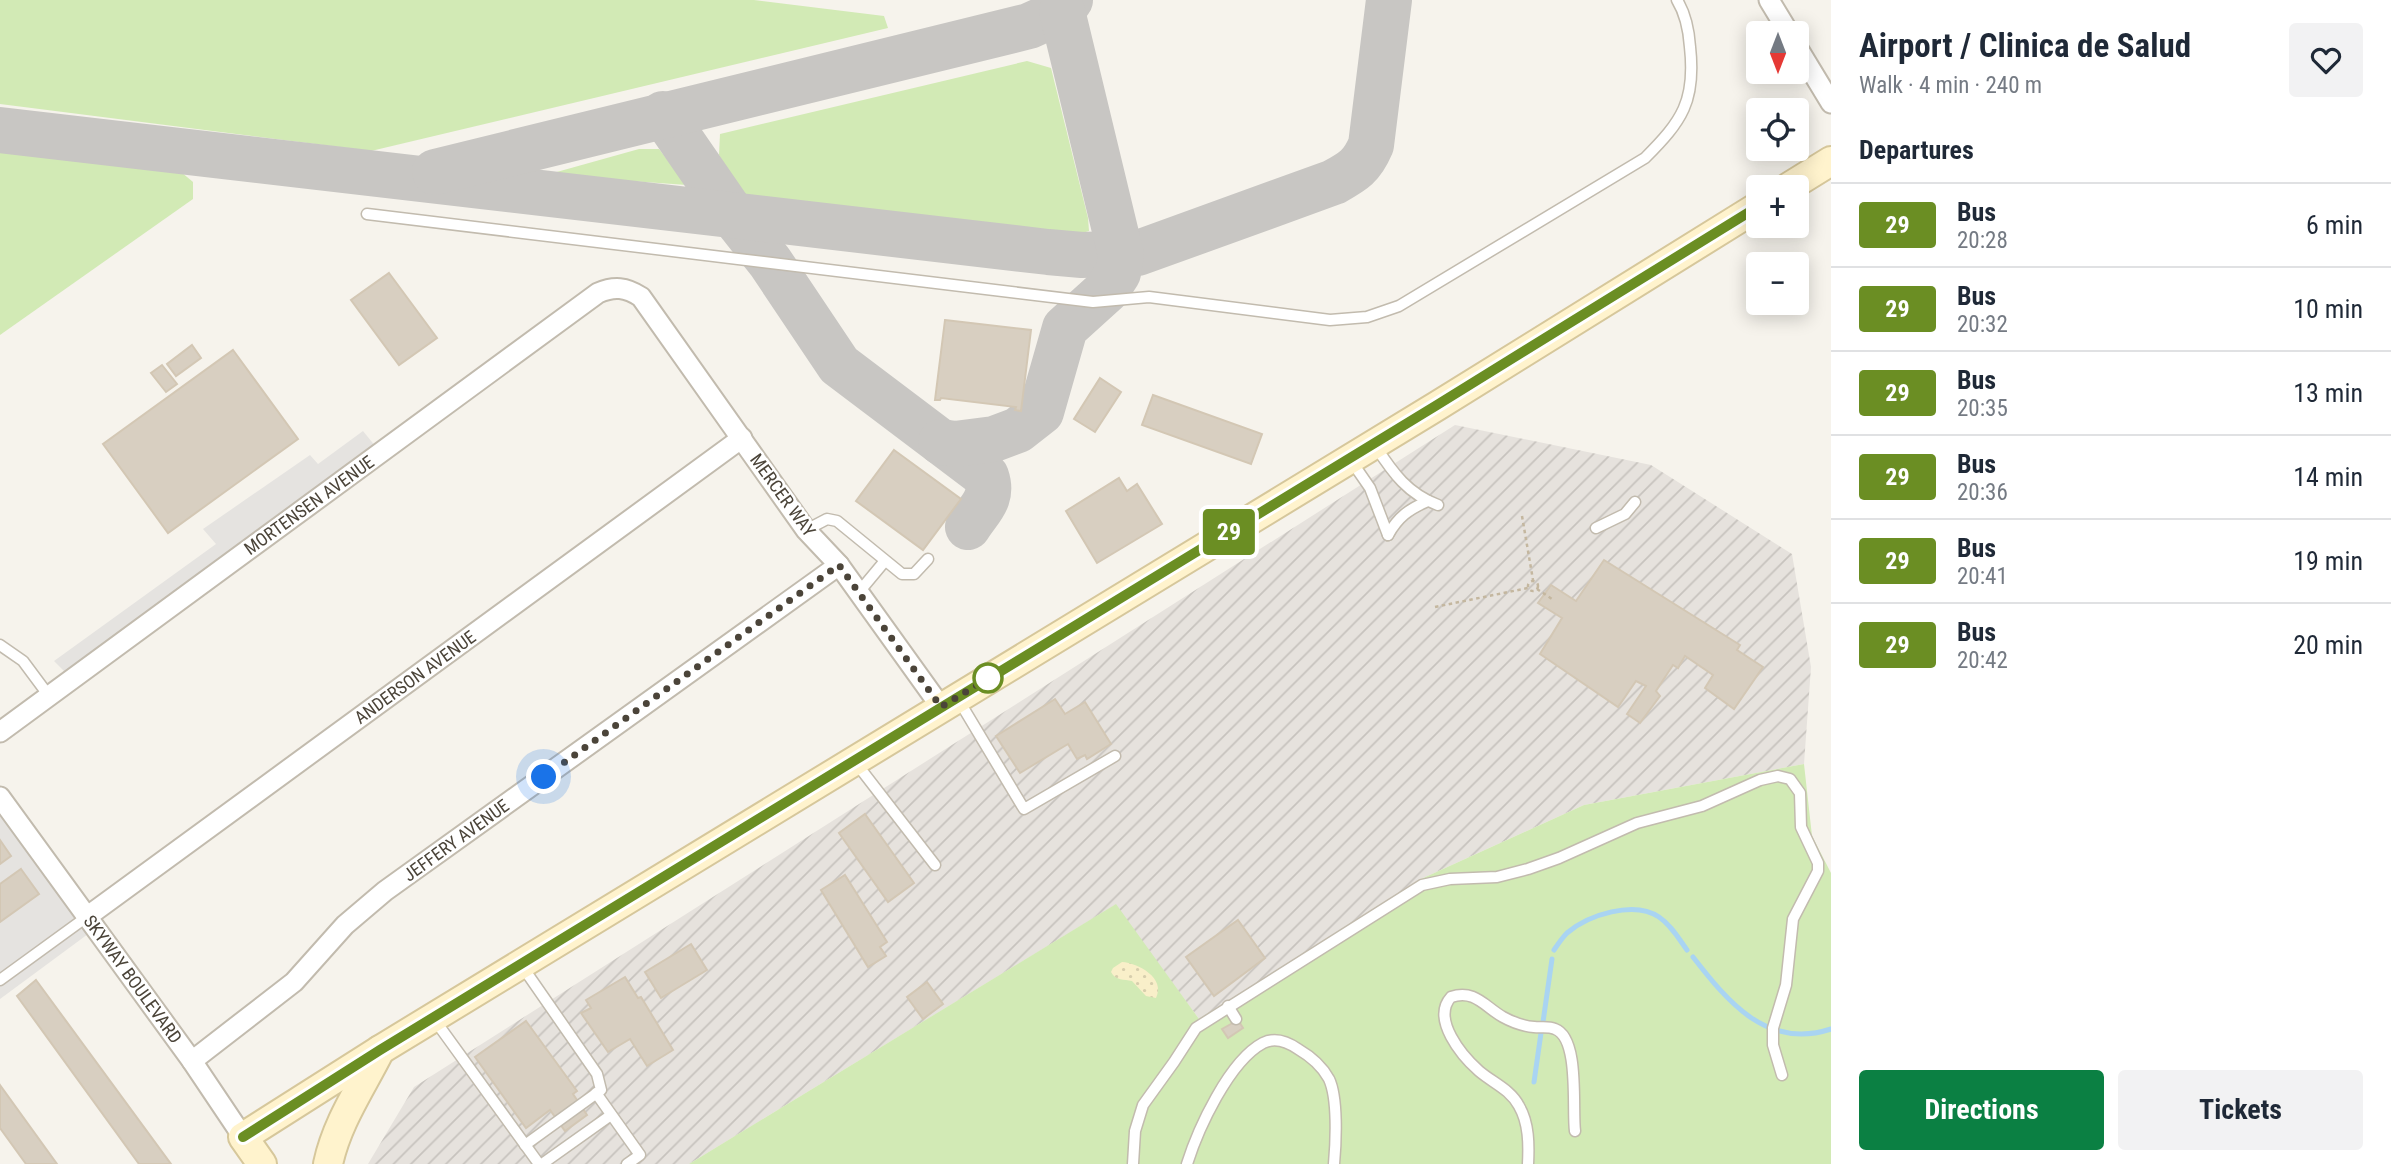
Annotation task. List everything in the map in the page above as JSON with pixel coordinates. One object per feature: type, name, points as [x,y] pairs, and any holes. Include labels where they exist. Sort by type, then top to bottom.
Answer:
[{"type":"main road","points":[[1808,175],[1831,161]]},
{"type":"main road","points":[[243,1137],[380,1050],[1746,214]]},
{"type":"main road","points":[[328,1164],[341,1120],[380,1050]]},
{"type":"main road","name":"SKYWAY BOULEVARD","points":[[243,1137],[262,1164]]},
{"type":"street","points":[[1769,0],[1782,21]]},
{"type":"street","points":[[1810,68],[1831,103]]},
{"type":"street","name":"MORTENSEN AVENUE","points":[[0,732],[598,293],[609,288],[621,288]]},
{"type":"street","name":"MERCER WAY","points":[[621,288],[632,290],[640,297],[806,530],[839,565],[949,702]]},
{"type":"street","name":"ANDERSON AVENUE","points":[[88,916],[742,438]]},
{"type":"street","name":"JEFFERY AVENUE","points":[[192,1061],[294,982],[345,925],[385,891],[839,565]]},
{"type":"street","name":"SKYWAY BOULEVARD","points":[[0,797],[192,1061],[243,1137]]},
{"type":"lane","points":[[367,214],[1093,302],[1149,297],[1330,320],[1367,317],[1399,306],[1645,158],[1669,134],[1685,106],[1692,84],[1689,36],[1677,0]]},
{"type":"lane","points":[[1362,451],[1394,474],[1408,490],[1433,503],[1404,513],[1388,535],[1370,488],[1362,451]]},
{"type":"lane","points":[[1596,528],[1625,514],[1635,502]]},
{"type":"lane","points":[[806,530],[823,520],[837,521],[884,562],[909,575],[919,570],[928,559]]},
{"type":"lane","points":[[859,592],[884,562]]},
{"type":"lane","points":[[0,645],[23,661],[49,696]]},
{"type":"lane","points":[[949,702],[1024,809],[1115,756]]},
{"type":"lane","points":[[854,760],[935,865]]},
{"type":"lane","points":[[1133,1164],[1136,1121],[1148,1095],[1196,1028],[1422,885],[1441,880],[1497,877],[1528,869],[1637,823],[1702,806],[1760,780],[1778,776],[1790,779],[1797,787],[1801,827],[1818,863],[1818,871],[1793,919],[1786,985],[1773,1030],[1773,1045],[1782,1075]]},
{"type":"lane","points":[[0,980],[88,916]]},
{"type":"lane","points":[[521,965],[597,1074],[601,1090],[525,1144]]},
{"type":"lane","points":[[1528,1164],[1527,1132],[1523,1114],[1513,1097],[1480,1072],[1457,1045],[1444,1018],[1445,1005],[1451,997],[1473,996],[1516,1023],[1528,1027],[1552,1028],[1562,1033],[1569,1048],[1573,1074],[1574,1131]]},
{"type":"lane","points":[[1228,1006],[1236,1019]]},
{"type":"lane","points":[[434,1018],[541,1164],[611,1115]]},
{"type":"lane","points":[[1187,1164],[1195,1140],[1228,1079],[1252,1051],[1271,1040],[1287,1043],[1303,1052],[1330,1081],[1334,1102],[1334,1164]]},
{"type":"lane","points":[[596,1093],[640,1155],[627,1164]]},
{"type":"path","points":[[1522,516],[1537,589]]},
{"type":"path","points":[[1528,588],[1528,583],[1534,580]]},
{"type":"path","points":[[1434,607],[1528,588],[1532,591],[1537,589]]},
{"type":"path","points":[[1537,589],[1552,599]]},
{"type":"shaded area","points":[[1455,425],[1651,465],[1792,554],[1811,667],[1804,764],[1584,805],[1421,879],[1199,1019],[1115,905],[689,1164],[368,1164],[414,1087]]},
{"type":"shaded area","points":[[363,431],[376,447],[68,675],[54,661],[216,544],[203,529],[310,455],[318,464]]},
{"type":"shaded area","points":[[0,813],[88,934],[0,999]]},
{"type":"green space","points":[[0,0],[754,0],[884,16],[888,28],[371,151],[0,104]]},
{"type":"green space","points":[[1027,61],[1051,68],[1089,231],[1072,236],[743,196],[719,155],[720,134]]},
{"type":"green space","points":[[639,149],[659,149],[687,185],[546,175]]},
{"type":"green space","points":[[0,150],[181,172],[193,182],[193,199],[0,335]]},
{"type":"green space","points":[[1804,764],[1812,836],[1831,873],[1831,1164],[689,1164],[1116,904],[1199,1019],[1421,879],[1584,805]]},
{"type":"sand","points":[[1122,962],[1135,965],[1154,978],[1158,991],[1156,998],[1146,996],[1132,981],[1113,975],[1113,968]]},
{"type":"building","points":[[389,273],[437,338],[399,365],[351,300]]},
{"type":"building","points":[[945,320],[1031,330],[1021,411],[1015,410],[1016,407],[941,398],[935,400]]},
{"type":"building","points":[[192,345],[201,358],[176,376],[167,364]]},
{"type":"building","points":[[233,350],[298,439],[168,533],[103,444]]},
{"type":"building","points":[[162,365],[177,384],[166,392],[151,373]]},
{"type":"building","points":[[1100,378],[1121,392],[1095,432],[1074,419]]},
{"type":"building","points":[[1153,395],[1262,434],[1251,464],[1142,425]]},
{"type":"building","points":[[894,450],[961,499],[923,550],[856,501]]},
{"type":"building","points":[[1119,478],[1127,491],[1137,484],[1162,524],[1097,563],[1066,511]]},
{"type":"building","points":[[1604,560],[1740,645],[1737,650],[1763,667],[1734,709],[1705,688],[1713,675],[1685,656],[1678,668],[1673,665],[1656,691],[1660,696],[1640,723],[1627,714],[1646,686],[1636,681],[1618,707],[1540,654],[1562,618],[1538,603],[1551,585],[1576,601]]},
{"type":"building","points":[[1055,699],[1065,714],[1085,702],[1111,744],[1087,759],[1085,755],[1077,759],[1068,744],[1020,773],[996,736]]},
{"type":"building","points":[[865,814],[914,883],[888,902],[839,833]]},
{"type":"building","points":[[0,840],[11,856],[0,864]]},
{"type":"building","points":[[21,869],[39,894],[0,922],[0,884]]},
{"type":"building","points":[[845,875],[887,942],[880,947],[886,956],[868,967],[821,890]]},
{"type":"building","points":[[1238,920],[1265,958],[1214,996],[1186,957]]},
{"type":"building","points":[[691,944],[707,970],[661,998],[645,972]]},
{"type":"building","points":[[625,977],[638,998],[641,997],[673,1050],[647,1066],[630,1039],[608,1052],[581,1013],[591,1008],[586,1000]]},
{"type":"building","points":[[36,980],[171,1164],[139,1164],[17,996]]},
{"type":"building","points":[[927,982],[943,1004],[923,1019],[907,997]]},
{"type":"building","points":[[1238,1020],[1243,1028],[1228,1038],[1222,1029]]},
{"type":"building","points":[[526,1021],[577,1091],[573,1094],[587,1115],[565,1131],[550,1110],[526,1128],[475,1057]]},
{"type":"building","points":[[0,1085],[57,1164],[26,1164],[0,1128]]},
{"type":"waterway","points":[[1554,950],[1576,926],[1599,916],[1624,910],[1649,912],[1659,917],[1687,950]]},
{"type":"waterway","points":[[1693,957],[1735,1005],[1768,1027],[1787,1033],[1808,1034],[1831,1029]]},
{"type":"waterway","points":[[1543,1022],[1552,959]]},
{"type":"waterway","points":[[1534,1082],[1541,1033]]},
{"type":"taxiway","points":[[435,172],[1029,26],[1062,11],[1070,0]]},
{"type":"taxiway","points":[[0,130],[1048,252],[1082,255],[1138,253],[1334,182],[1357,167],[1371,145],[1389,0]]},
{"type":"taxiway","points":[[941,442],[955,444],[994,439],[1018,430],[1041,412],[1065,328],[1107,290],[1118,273],[1121,255],[1062,11]]},
{"type":"taxiway","points":[[663,114],[732,214],[770,262],[839,365],[986,476],[987,497],[968,527]]},
{"type":"bus line","name":"29","points":[[243,1137],[380,1050],[1746,214]]},
{"type":"route","points":[[544,777],[839,565],[941,707],[998,672],[988,678]]}]
